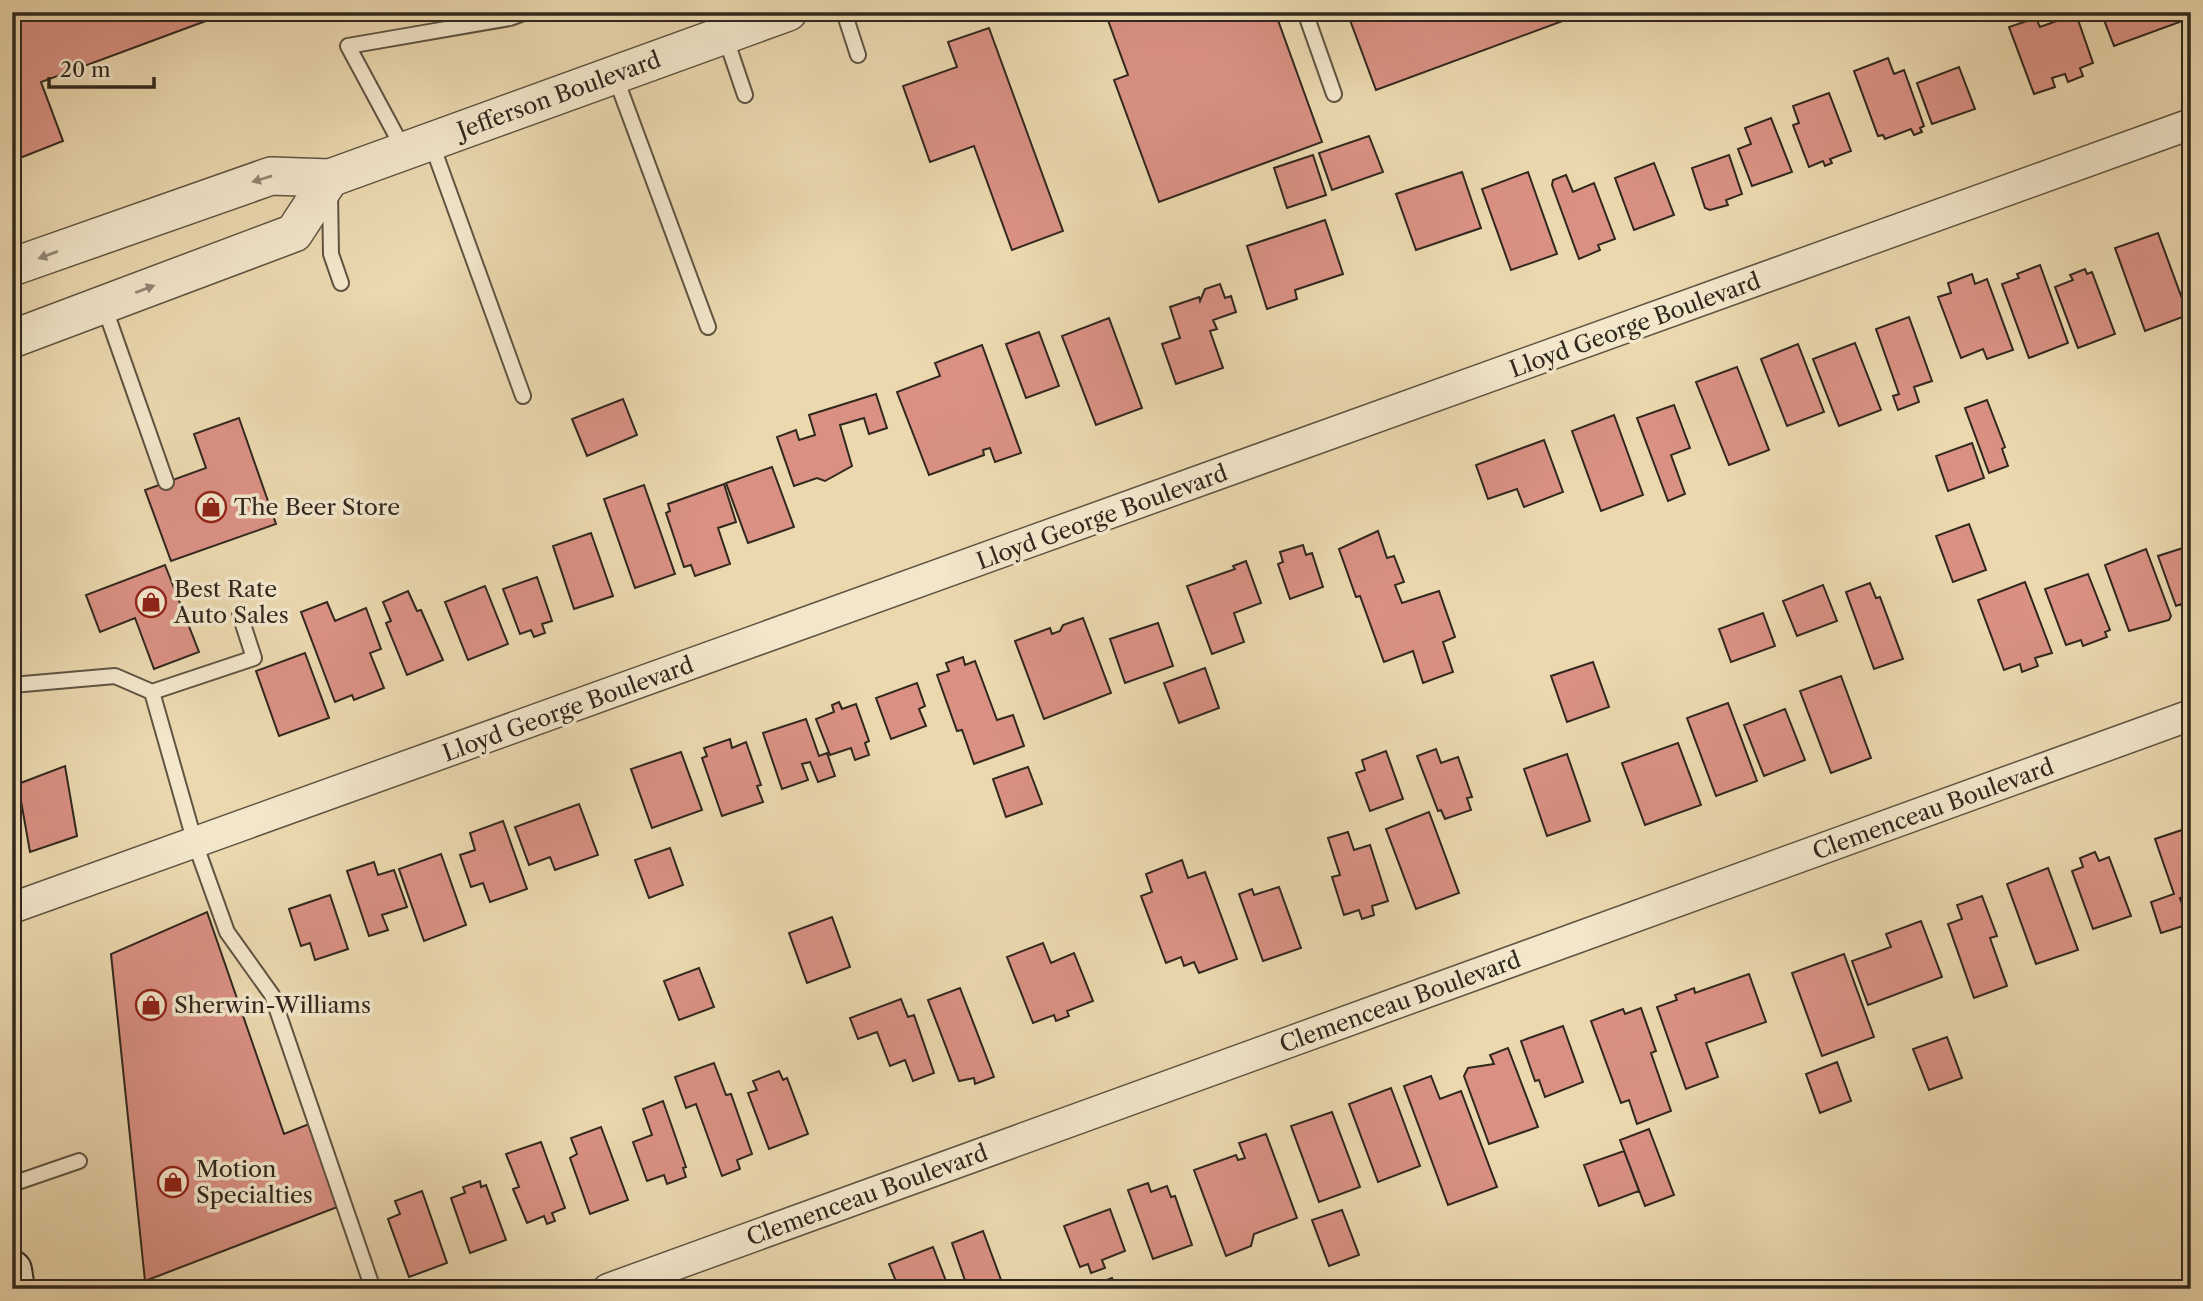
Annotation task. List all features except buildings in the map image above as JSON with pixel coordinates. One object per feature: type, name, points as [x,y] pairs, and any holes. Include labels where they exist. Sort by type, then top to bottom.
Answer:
[{"type":"main road","points":[[12,1270],[15,1289]]},
{"type":"street","name":"Jefferson Boulevard","points":[[12,267],[271,176],[330,178],[788,12]]},
{"type":"street","name":"Lloyd George Boulevard","points":[[12,908],[2191,124]]},
{"type":"street","points":[[12,339],[293,233],[330,178]]},
{"type":"street","name":"Clemenceau Boulevard","points":[[608,1289],[2191,715]]},
{"type":"lane","points":[[523,397],[418,146],[348,46],[510,18],[526,12]]},
{"type":"lane","points":[[844,12],[858,55]]},
{"type":"lane","points":[[1305,12],[1334,94]]},
{"type":"lane","points":[[725,35],[745,95]]},
{"type":"lane","points":[[615,75],[708,327]]},
{"type":"lane","points":[[330,178],[331,254],[341,283]]},
{"type":"lane","points":[[104,304],[166,482]]},
{"type":"lane","points":[[12,685],[114,676],[152,692],[254,658],[240,615]]},
{"type":"lane","points":[[152,692],[195,843],[227,932],[272,995],[373,1289]]},
{"type":"lane","points":[[12,1184],[79,1161]]},
{"type":"place","name":"The Beer Store","points":[[211,507]]},
{"type":"place","name":"Best Rate Auto Sales","points":[[151,602]]},
{"type":"place","name":"Sherwin-Williams","points":[[151,1005]]},
{"type":"place","name":"Motion Specialties","points":[[173,1182]]}]
